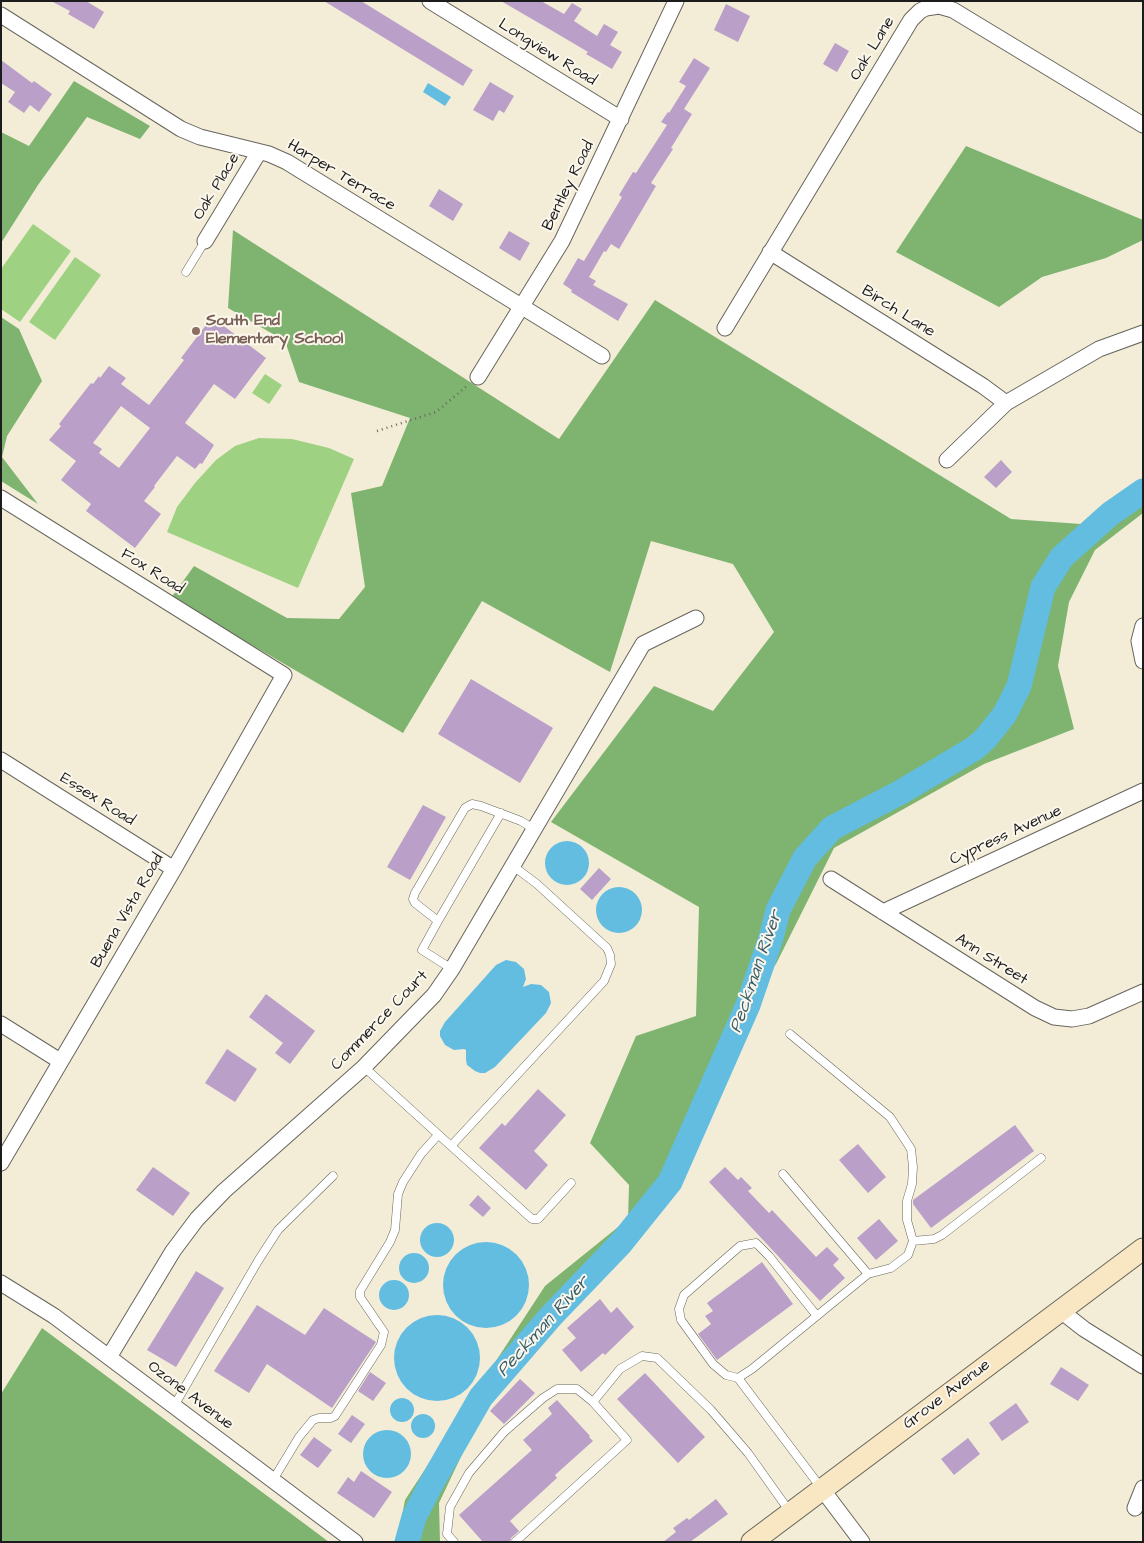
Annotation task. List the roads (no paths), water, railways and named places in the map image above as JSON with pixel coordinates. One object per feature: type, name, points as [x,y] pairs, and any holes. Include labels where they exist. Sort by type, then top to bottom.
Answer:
[{"type":"street","name":"Longview Road","points":[[430,1],[621,119]]},
{"type":"street","name":"Bentley Road","points":[[478,377],[562,242],[676,1]]},
{"type":"street","name":"Oak Lane","points":[[725,328],[911,20],[926,8],[939,6],[953,10],[1143,125]]},
{"type":"street","name":"Harper Terrace","points":[[1,15],[181,129],[200,137],[278,158],[295,167],[602,356]]},
{"type":"street","name":"Oak Place","points":[[205,241],[259,152]]},
{"type":"street","name":"Birch Lane","points":[[770,252],[983,386],[1006,403]]},
{"type":"street","points":[[946,460],[1006,403],[1099,349],[1143,333]]},
{"type":"street","name":"Fox Road","points":[[1,498],[284,675]]},
{"type":"street","name":"Commerce Court","points":[[109,1357],[173,1251],[196,1220],[224,1191],[364,1067],[423,1007],[452,969],[643,644],[696,618]]},
{"type":"street","points":[[1143,626],[1139,641],[1143,661]]},
{"type":"street","name":"Buena Vista Road","points":[[1,1164],[174,869],[284,675]]},
{"type":"street","name":"Essex Road","points":[[1,760],[174,869]]},
{"type":"street","name":"Cypress Avenue","points":[[883,912],[1143,791]]},
{"type":"street","name":"Ann Street","points":[[832,880],[1054,1017],[1072,1019],[1089,1016],[1143,992]]},
{"type":"street","points":[[1,1024],[60,1061]]},
{"type":"street","name":"Grove Avenue","points":[[752,1542],[1143,1249]]},
{"type":"street","name":"Ozone Avenue","points":[[1,1282],[54,1316],[355,1542]]},
{"type":"street","points":[[1061,1311],[1084,1329],[1143,1366]]},
{"type":"street","points":[[822,1488],[862,1542]]},
{"type":"street","points":[[1135,1508],[1143,1488]]},
{"type":"lane","points":[[186,272],[205,241]]},
{"type":"lane","points":[[438,921],[415,904],[413,899],[465,808],[472,804],[481,806],[521,821],[534,829]]},
{"type":"lane","points":[[452,969],[422,950],[501,813]]},
{"type":"lane","points":[[451,1146],[604,981],[611,964],[607,948],[537,884],[513,866]]},
{"type":"lane","points":[[738,1378],[752,1369],[868,1274],[891,1268],[908,1255],[913,1242],[907,1220],[907,1201],[912,1184],[913,1167],[911,1148],[890,1117],[790,1034]]},
{"type":"lane","points":[[364,1067],[532,1219],[538,1219],[571,1182]]},
{"type":"lane","points":[[273,1480],[299,1437],[313,1420],[335,1416],[381,1345],[384,1332],[360,1297],[360,1291],[390,1242],[395,1230],[398,1194],[403,1182],[421,1154],[438,1135]]},
{"type":"lane","points":[[913,1242],[934,1239],[942,1234],[1042,1158]]},
{"type":"lane","points":[[783,1174],[868,1274]]},
{"type":"lane","points":[[174,1406],[278,1230],[333,1176]]},
{"type":"lane","points":[[817,1316],[769,1256],[756,1243],[740,1246],[684,1296],[679,1309],[681,1320],[713,1364],[726,1375],[738,1378],[822,1488]]},
{"type":"lane","points":[[593,1402],[620,1369],[642,1356],[657,1358],[711,1410],[748,1453],[790,1512]]},
{"type":"lane","points":[[454,1542],[447,1534],[450,1507],[469,1473],[504,1432],[543,1398],[557,1390],[577,1390],[593,1402],[627,1440],[515,1542]]},
{"type":"water","points":[[428,83],[451,97],[445,106],[423,92]]},
{"type":"water","points":[[571,841],[583,847],[588,854],[588,872],[583,879],[576,884],[563,885],[555,882],[548,875],[545,859],[548,851],[555,844]]},
{"type":"water","points":[[619,887],[632,891],[638,897],[642,910],[638,923],[632,929],[619,933],[606,929],[600,923],[596,910],[600,897],[606,891]]},
{"type":"water","points":[[506,960],[516,962],[524,969],[526,979],[523,987],[531,984],[541,985],[549,992],[551,1003],[546,1013],[495,1067],[485,1073],[480,1073],[467,1065],[466,1050],[454,1050],[445,1045],[440,1036],[440,1031],[445,1022],[496,965]]},
{"type":"water","points":[[437,1223],[444,1224],[449,1228],[453,1233],[453,1247],[449,1252],[444,1256],[437,1257],[430,1256],[425,1252],[421,1247],[420,1240],[421,1233],[425,1228],[430,1224]]},
{"type":"water","points":[[486,1242],[502,1245],[510,1249],[522,1261],[526,1269],[529,1285],[526,1301],[522,1309],[510,1321],[502,1325],[486,1328],[470,1325],[462,1321],[450,1309],[446,1301],[443,1285],[446,1269],[450,1261],[462,1249],[470,1245]]},
{"type":"water","points":[[414,1253],[425,1257],[429,1268],[425,1279],[414,1283],[403,1279],[399,1268],[403,1257]]},
{"type":"water","points":[[394,1280],[405,1284],[409,1295],[405,1306],[394,1310],[383,1306],[379,1295],[383,1284]]},
{"type":"water","points":[[437,1315],[454,1318],[468,1327],[477,1341],[480,1358],[477,1375],[468,1389],[454,1398],[437,1401],[420,1398],[406,1389],[397,1375],[394,1358],[397,1341],[406,1327],[420,1318]]},
{"type":"water","points":[[402,1398],[411,1401],[414,1410],[411,1419],[402,1422],[393,1419],[390,1410],[393,1401]]},
{"type":"water","points":[[423,1414],[432,1417],[435,1426],[432,1435],[423,1438],[414,1435],[411,1426],[414,1417]]},
{"type":"water","points":[[382,1430],[392,1430],[404,1437],[411,1449],[411,1459],[404,1471],[392,1478],[382,1478],[374,1474],[367,1467],[363,1459],[363,1449],[367,1441],[374,1434]]},
{"type":"waterway","name":"Peckman River","points":[[407,1542],[414,1517],[481,1397],[552,1315],[621,1243],[670,1182],[748,1005],[771,938],[778,910],[805,858],[832,828],[901,792],[975,748],[986,738],[1005,714],[1019,686],[1043,587],[1062,557],[1110,514],[1143,491]]},
{"type":"place","name":"South End Elementary School","points":[[196,331]]}]
